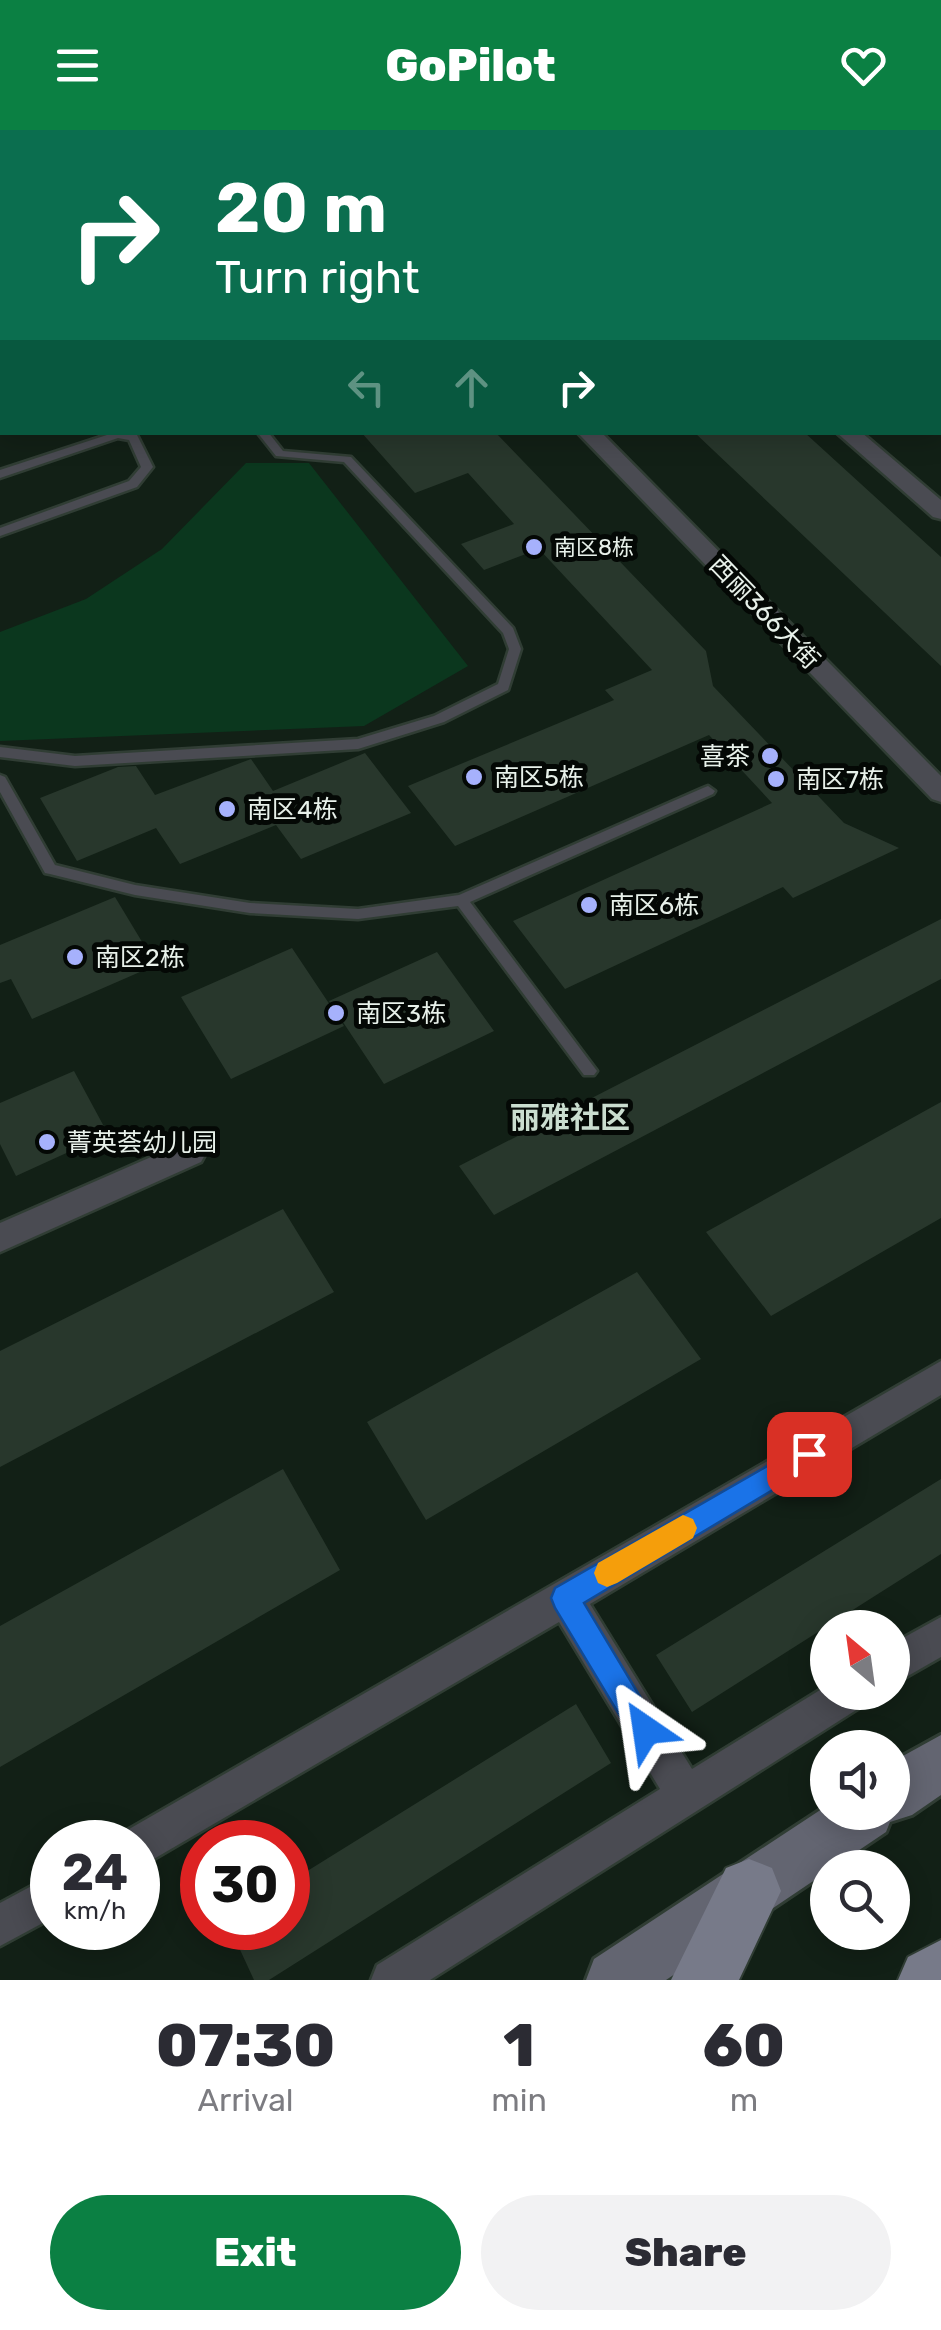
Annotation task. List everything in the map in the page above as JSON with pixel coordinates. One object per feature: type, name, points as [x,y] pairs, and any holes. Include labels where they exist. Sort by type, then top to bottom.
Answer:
[{"type":"main road","points":[[910,1783],[941,1762]]},
{"type":"main road","points":[[614,1980],[839,1830]]},
{"type":"main road","points":[[704,1980],[749,1890]]},
{"type":"main road","points":[[931,1980],[941,1973]]},
{"type":"street","name":"西丽366大街","points":[[591,435],[941,792]]},
{"type":"street","points":[[851,435],[941,512]]},
{"type":"street","points":[[0,1238],[190,1153]]},
{"type":"street","points":[[160,1833],[941,1376]]},
{"type":"street","points":[[565,1598],[686,1796]]},
{"type":"street","points":[[910,1655],[941,1636]]},
{"type":"street","points":[[392,1980],[822,1710]]},
{"type":"street","points":[[0,1926],[30,1908]]},
{"type":"lane","points":[[0,474],[117,435],[138,435]]},
{"type":"lane","points":[[0,752],[76,760],[358,744],[438,719],[504,687],[514,649],[509,631],[347,459],[280,454],[264,435]]},
{"type":"lane","points":[[0,532],[133,484],[147,466],[133,437]]},
{"type":"lane","points":[[0,780],[50,869],[135,890],[250,908],[358,914],[462,900],[708,790]]},
{"type":"lane","points":[[462,900],[588,1071]]},
{"type":"green space","points":[[246,463],[309,463],[468,666],[364,726],[0,741],[0,632],[86,599],[162,549]]},
{"type":"building","points":[[364,435],[498,435],[706,651],[713,686],[844,823],[899,848],[793,898],[783,887],[565,989],[513,921],[772,803],[709,735],[455,846],[408,786],[614,700],[605,690],[652,670],[539,549],[484,570],[461,544],[514,524],[468,473],[415,493]]},
{"type":"building","points":[[697,435],[807,435],[941,557],[941,666]]},
{"type":"building","name":"南区4栋","points":[[365,753],[411,813],[301,859],[276,825],[180,864],[156,828],[77,861],[40,798],[118,767],[136,766],[155,795],[251,759],[273,791]]},
{"type":"building","name":"南区2栋","points":[[115,897],[156,965],[32,1019],[11,979],[0,983],[0,945]]},
{"type":"building","points":[[941,919],[941,979],[494,1215],[459,1166]]},
{"type":"building","points":[[292,948],[344,1026],[231,1079],[181,997]]},
{"type":"building","points":[[437,952],[494,1031],[384,1084],[329,1001]]},
{"type":"building","points":[[74,1071],[108,1134],[16,1176],[0,1144],[0,1103]]},
{"type":"building","points":[[941,1102],[941,1218],[771,1316],[706,1232]]},
{"type":"building","points":[[283,1209],[334,1292],[0,1467],[0,1351]]},
{"type":"building","points":[[637,1272],[701,1359],[426,1520],[367,1422]]},
{"type":"building","points":[[283,1469],[340,1570],[0,1767],[0,1626]]},
{"type":"building","points":[[941,1479],[941,1554],[853,1610],[810,1610],[810,1637],[692,1712],[656,1655]]},
{"type":"building","points":[[576,1704],[611,1763],[269,1980],[254,1980],[240,1950],[310,1950],[310,1869]]},
{"type":"slow traffic","points":[[607,1573],[683,1528]]},
{"type":"place","name":"南区8栋","points":[[534,547]]},
{"type":"place","name":"喜茶","points":[[770,756]]},
{"type":"place","name":"南区5栋","points":[[474,777]]},
{"type":"place","name":"南区7栋","points":[[776,779]]},
{"type":"place","name":"南区4栋","points":[[227,809]]},
{"type":"place","name":"南区6栋","points":[[589,905]]},
{"type":"place","name":"南区2栋","points":[[75,957]]},
{"type":"place","name":"南区3栋","points":[[336,1013]]},
{"type":"place","name":"菁英荟幼儿园","points":[[47,1142]]},
{"type":"district","name":"丽雅社区","points":[[570,1118]]},
{"type":"route","points":[[646,1730],[565,1598],[809,1454]]}]
